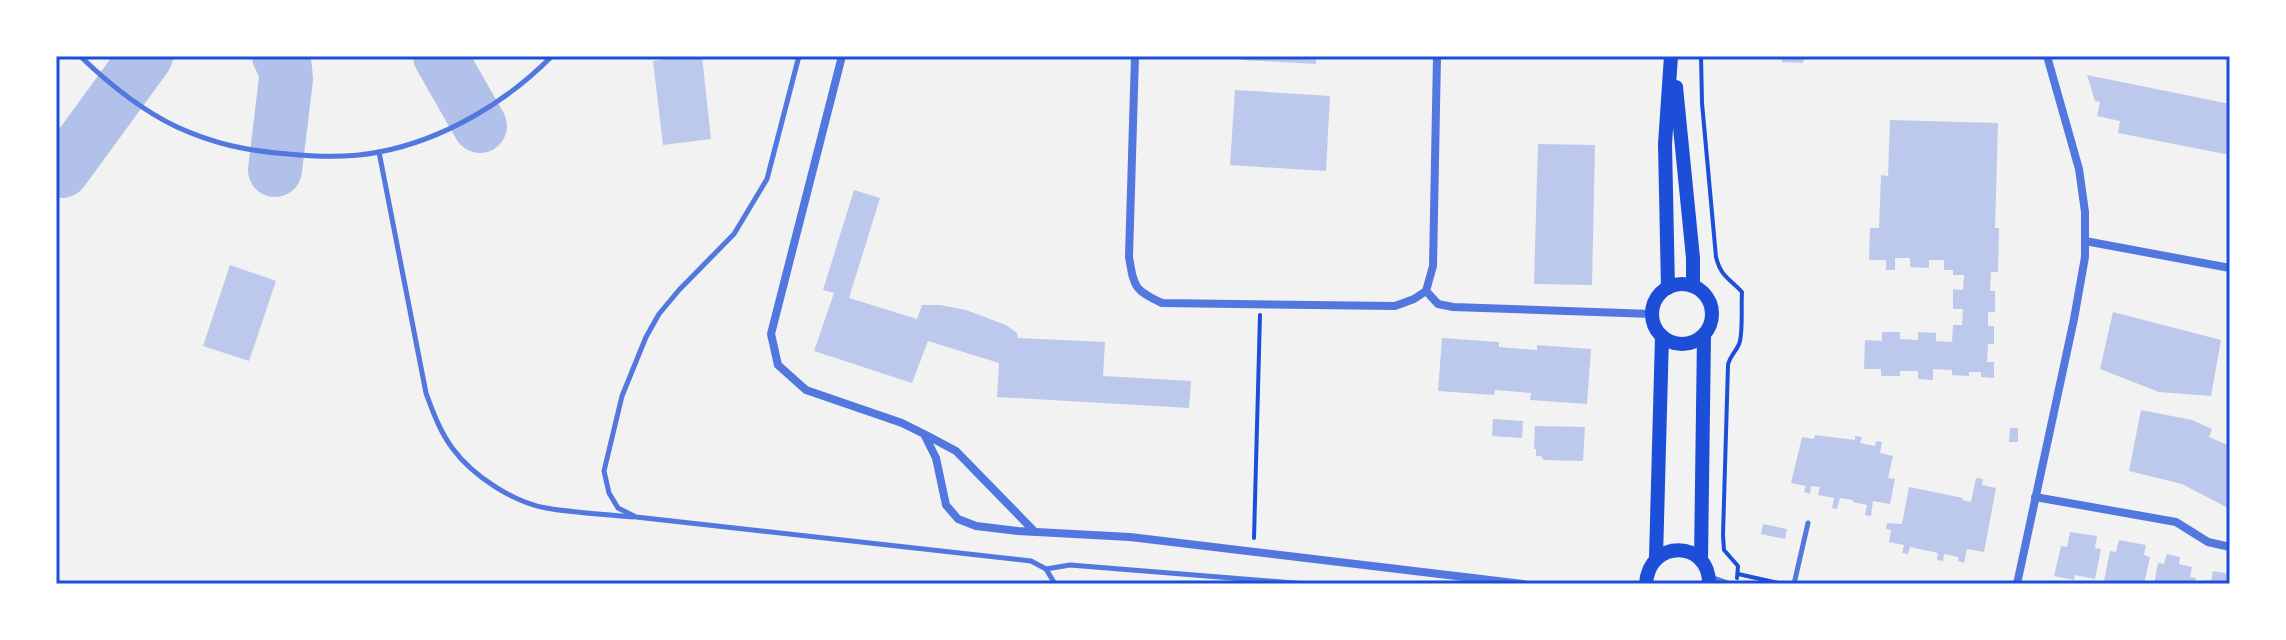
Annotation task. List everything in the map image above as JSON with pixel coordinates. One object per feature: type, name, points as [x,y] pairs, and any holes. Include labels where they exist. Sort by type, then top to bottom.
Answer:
[{"type":"main road","points":[[1672,56],[1693,258],[1693,286]]},
{"type":"main road","points":[[1668,288],[1665,144],[1672,56]]},
{"type":"main road","points":[[1685,284],[1693,286],[1708,299],[1712,308],[1710,327],[1704,335],[1688,344],[1678,344],[1656,330],[1652,314],[1656,299],[1668,288],[1685,284]]},
{"type":"main road","points":[[1701,560],[1704,335]]},
{"type":"main road","points":[[1646,584],[1647,574],[1656,558],[1662,336]]},
{"type":"main road","points":[[1656,558],[1674,550],[1693,554],[1707,568],[1709,581]]},
{"type":"street","points":[[842,56],[771,334],[778,365],[806,390],[902,423],[956,451],[1035,532]]},
{"type":"street","points":[[1135,56],[1129,257],[1133,282],[1143,294],[1162,303],[1395,306],[1426,291],[1433,266],[1437,56]]},
{"type":"street","points":[[2017,584],[2085,257],[2085,212],[2079,169],[2047,56]]},
{"type":"street","points":[[2085,241],[2230,268]]},
{"type":"street","points":[[1426,291],[1438,304],[1453,307],[1652,314]]},
{"type":"street","points":[[924,434],[936,458],[946,505],[958,519],[976,526],[1130,537],[1523,584]]},
{"type":"street","points":[[2035,497],[2176,522],[2208,542],[2230,547]]},
{"type":"street","points":[[1709,581],[1726,584]]},
{"type":"lane","points":[[80,56],[101,76],[152,114],[179,128],[248,151],[314,156],[379,152],[427,139],[474,115],[513,90],[552,56]]},
{"type":"lane","points":[[636,517],[618,508],[609,493],[604,471],[622,396],[659,314],[734,234],[767,179],[799,56]]},
{"type":"lane","points":[[379,152],[426,393],[437,422],[454,450],[486,480],[520,500],[545,507],[1031,561],[1046,569],[1055,584]]},
{"type":"lane","points":[[1794,584],[1808,523]]},
{"type":"lane","points":[[1046,569],[1070,565],[1306,584]]},
{"type":"path","points":[[1701,56],[1702,103],[1716,257],[1723,277],[1742,292],[1740,339],[1728,365],[1723,535],[1724,550],[1738,566],[1736,584]]},
{"type":"path","points":[[1253,552],[1260,304]]},
{"type":"path","points":[[1738,574],[1785,584]]},
{"type":"building","points":[[702,56],[711,139],[663,145],[653,61]]},
{"type":"building","points":[[1242,56],[1316,56],[1316,64],[1242,60]]},
{"type":"building","points":[[1782,56],[1804,56],[1803,63],[1782,62]]},
{"type":"building","points":[[2087,75],[2230,104],[2230,155],[2118,133],[2120,121],[2097,116],[2100,102],[2095,101]]},
{"type":"building","points":[[1235,90],[1330,96],[1326,171],[1230,165]]},
{"type":"building","points":[[1890,120],[1998,123],[1995,228],[1999,228],[1998,272],[1991,272],[1990,291],[1995,291],[1995,312],[1988,312],[1988,326],[1994,326],[1994,344],[1988,344],[1987,362],[1994,362],[1994,378],[1981,377],[1981,372],[1969,372],[1969,376],[1952,375],[1952,370],[1933,369],[1933,380],[1918,379],[1918,371],[1900,371],[1900,376],[1881,376],[1881,369],[1864,369],[1865,340],[1882,341],[1882,332],[1900,332],[1900,339],[1918,340],[1918,332],[1936,333],[1936,341],[1952,342],[1953,325],[1962,325],[1963,309],[1953,309],[1953,289],[1963,290],[1964,275],[1953,275],[1953,270],[1944,270],[1944,260],[1929,260],[1929,268],[1910,267],[1910,258],[1895,258],[1895,270],[1886,270],[1886,260],[1869,260],[1870,228],[1879,228],[1881,175],[1888,176]]},
{"type":"building","points":[[1538,144],[1595,145],[1592,285],[1534,284]]},
{"type":"building","points":[[854,190],[880,198],[849,298],[917,319],[922,305],[966,310],[1006,325],[1017,333],[1018,338],[1105,342],[1103,376],[1191,381],[1189,408],[997,397],[999,363],[928,341],[912,383],[814,351],[834,293],[823,290]]},
{"type":"building","points":[[230,265],[276,281],[249,361],[203,346]]},
{"type":"building","points":[[2113,312],[2221,340],[2211,396],[2159,392],[2100,369]]},
{"type":"building","points":[[1442,338],[1499,342],[1499,347],[1537,350],[1537,345],[1591,349],[1587,404],[1530,400],[1531,393],[1495,390],[1494,395],[1438,391]]},
{"type":"building","points":[[2141,410],[2192,420],[2212,429],[2209,437],[2230,446],[2230,509],[2182,484],[2129,471]]},
{"type":"building","points":[[1493,419],[1523,421],[1522,438],[1492,436]]},
{"type":"building","points":[[1535,426],[1585,427],[1583,461],[1544,460],[1536,456]]},
{"type":"building","points":[[2010,428],[2018,428],[2018,442],[2009,442]]},
{"type":"building","points":[[1815,435],[1855,440],[1855,436],[1862,437],[1860,443],[1875,446],[1876,441],[1882,442],[1880,453],[1893,456],[1888,478],[1895,479],[1890,504],[1873,501],[1871,516],[1865,515],[1867,505],[1853,500],[1840,498],[1837,509],[1832,508],[1834,498],[1818,495],[1820,487],[1811,486],[1810,494],[1804,492],[1806,486],[1791,483],[1802,437],[1814,439]]},
{"type":"building","points":[[1976,478],[1983,479],[1982,485],[1996,488],[1984,552],[1967,549],[1964,563],[1958,561],[1959,557],[1944,554],[1943,561],[1937,560],[1938,553],[1910,547],[1908,554],[1902,553],[1904,545],[1889,542],[1891,530],[1886,529],[1887,523],[1902,524],[1909,487],[1971,502]]},
{"type":"building","points":[[1763,524],[1787,529],[1785,539],[1761,534]]},
{"type":"building","points":[[2070,532],[2097,536],[2095,548],[2101,549],[2095,579],[2075,575],[2074,580],[2054,576],[2061,546],[2067,547]]},
{"type":"building","points":[[2119,540],[2146,545],[2144,555],[2150,557],[2144,584],[2104,581],[2110,551],[2116,552]]},
{"type":"building","points":[[2167,554],[2180,557],[2179,564],[2192,567],[2190,577],[2196,578],[2195,584],[2154,584],[2158,563],[2164,564]]},
{"type":"building","points":[[2213,571],[2230,574],[2230,584],[2204,584],[2205,580],[2211,581]]},
{"type":"taxiway","points":[[62,171],[146,56]]},
{"type":"taxiway","points":[[275,170],[286,79],[279,56]]},
{"type":"taxiway","points":[[440,56],[480,126]]}]
